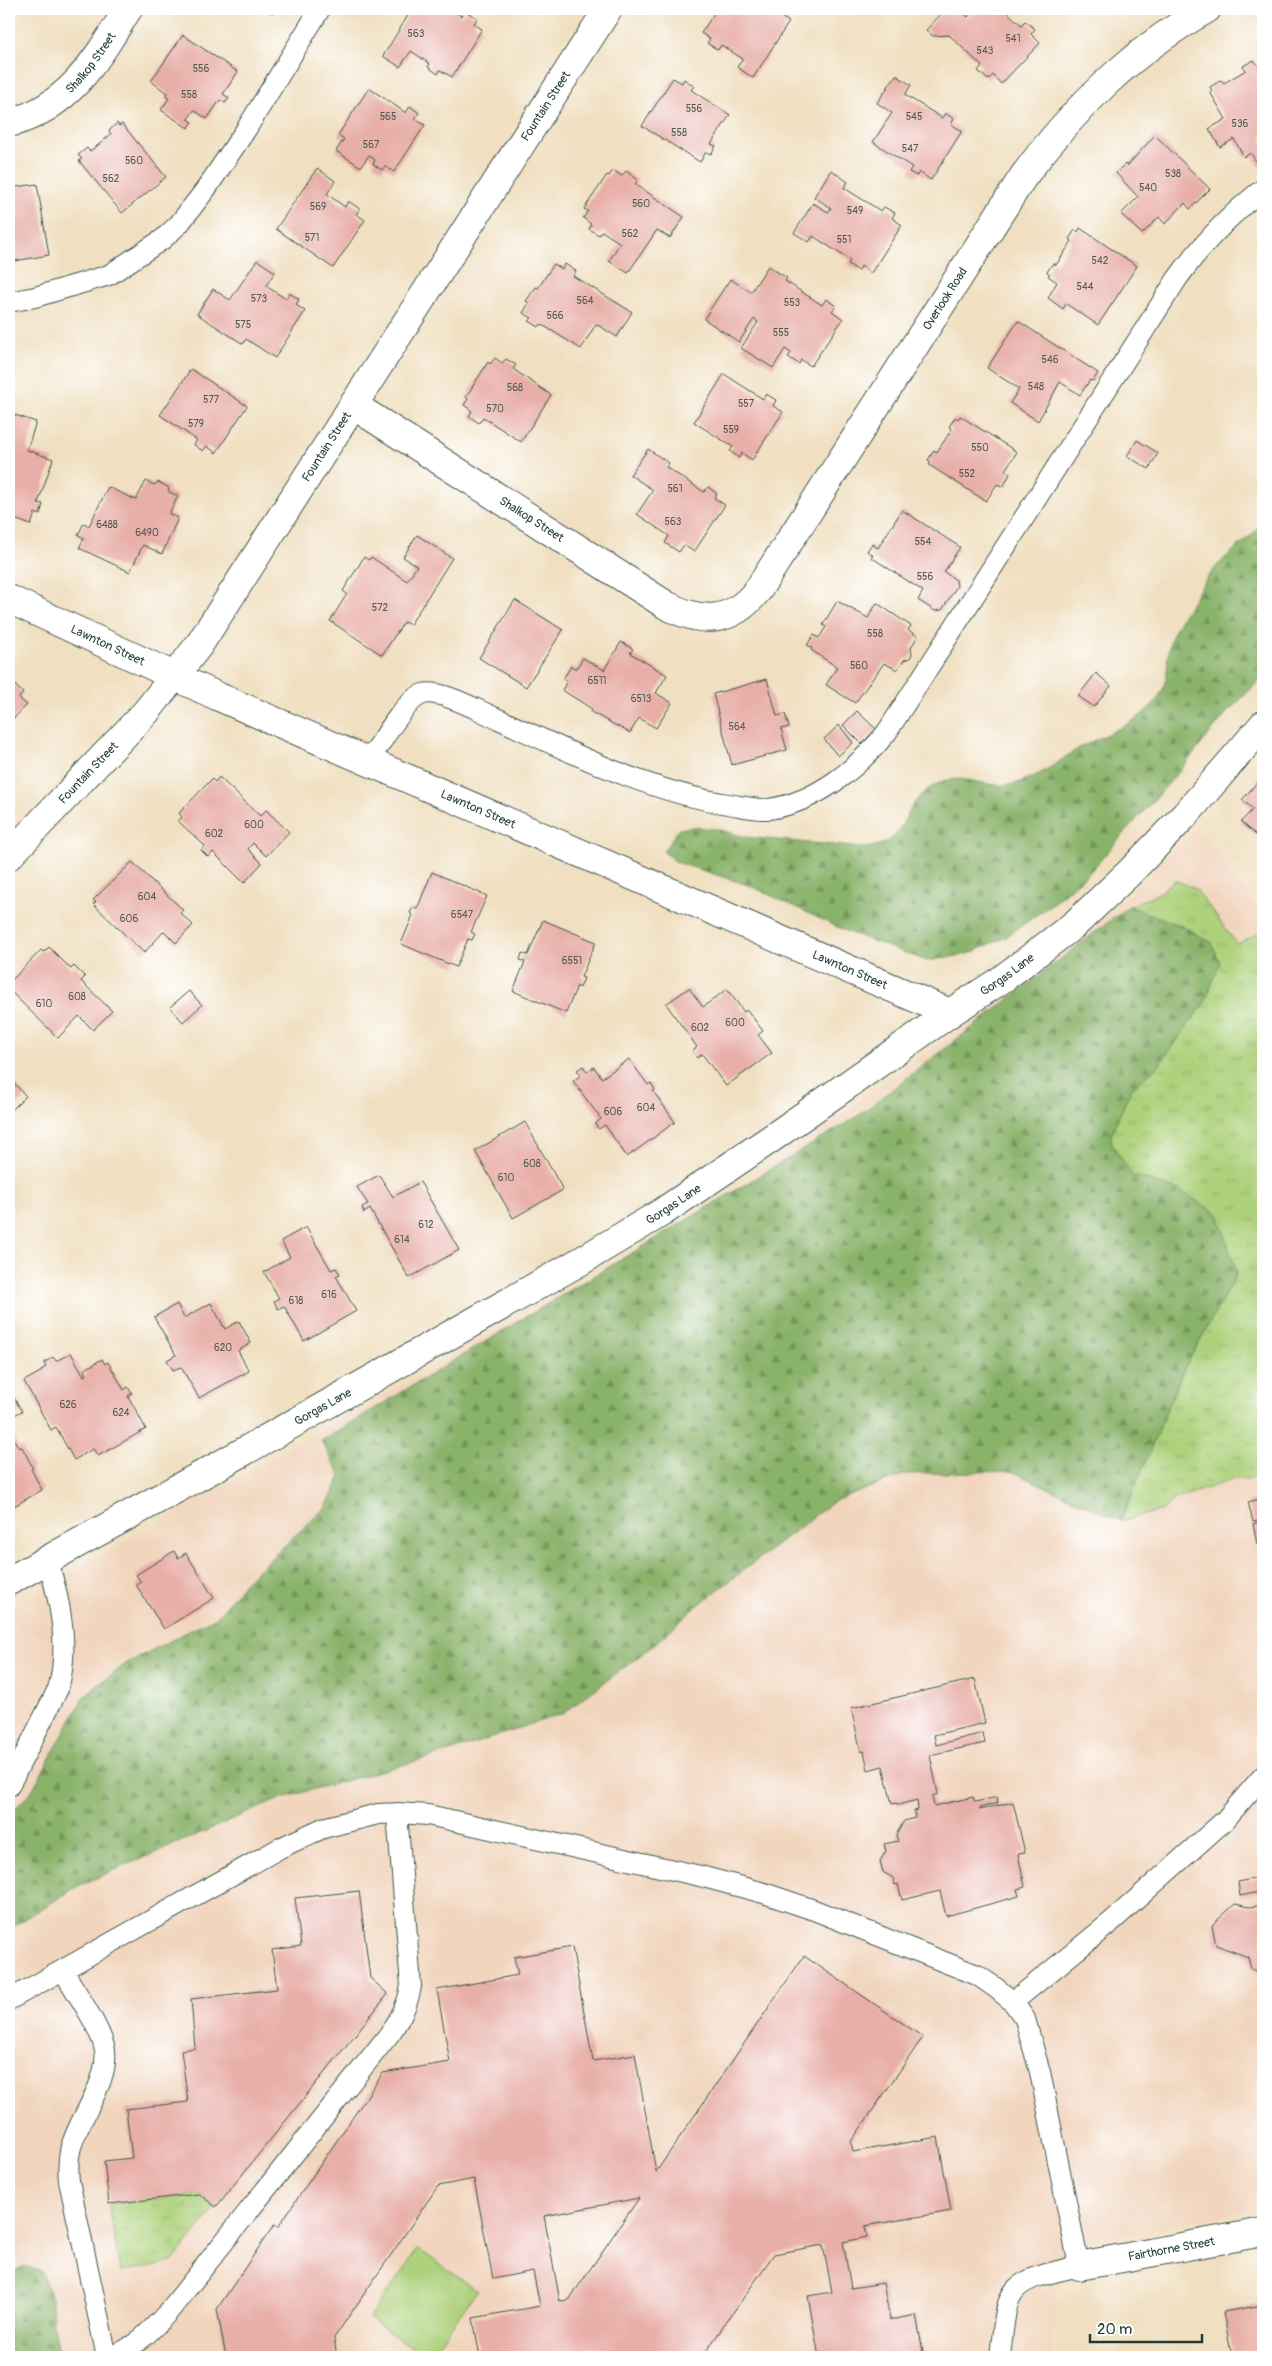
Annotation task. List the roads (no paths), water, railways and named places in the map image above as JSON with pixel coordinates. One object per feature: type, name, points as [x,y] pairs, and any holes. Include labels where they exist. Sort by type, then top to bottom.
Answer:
[{"type":"street","name":"Shalkop Street","points":[[9,123],[23,120],[45,110],[66,95],[83,77],[128,9]]},
{"type":"street","name":"Fountain Street","points":[[9,856],[146,712],[175,678],[199,645],[608,9]]},
{"type":"street","name":"Overlook Road","points":[[717,618],[735,613],[758,590],[1023,177],[1062,127],[1107,80],[1133,57],[1202,10]]},
{"type":"street","name":"Shalkop Street","points":[[353,405],[666,605],[682,614],[700,618],[717,618]]},
{"type":"street","name":"Lawnton Street","points":[[9,599],[175,678],[950,1013]]},
{"type":"street","name":"Gorgas Lane","points":[[9,1581],[218,1466],[581,1261],[661,1213],[772,1138],[950,1013],[1015,970],[1075,924],[1163,837],[1263,725]]},
{"type":"street","name":"Fairthorne Street","points":[[1078,2266],[1263,2232]]},
{"type":"lane","points":[[9,302],[35,297],[109,275],[163,239],[179,224],[206,189],[247,128],[320,9]]},
{"type":"lane","points":[[369,761],[410,702],[422,694],[433,693],[474,708],[627,776],[667,790],[710,801],[768,809],[788,804],[815,792],[848,773],[870,753],[887,732],[1177,278],[1198,250],[1223,223],[1263,189]]},
{"type":"lane","points":[[9,1786],[54,1698],[62,1675],[59,1598],[47,1559]]},
{"type":"lane","points":[[1013,2002],[1111,1922],[1224,1821],[1263,1776]]},
{"type":"lane","points":[[63,1970],[100,2034],[105,2051],[104,2070],[71,2149],[68,2166],[69,2181],[109,2357],[134,2346],[169,2311],[402,2016],[411,1986],[397,1813]]},
{"type":"lane","points":[[9,2000],[280,1848],[324,1828],[378,1814],[397,1813],[428,1816],[528,1836],[700,1876],[764,1893],[814,1910],[977,1975],[1013,2002],[1025,2019],[1040,2072],[1078,2266],[1035,2276],[1019,2285],[1010,2297],[1006,2309],[1000,2357]]}]
